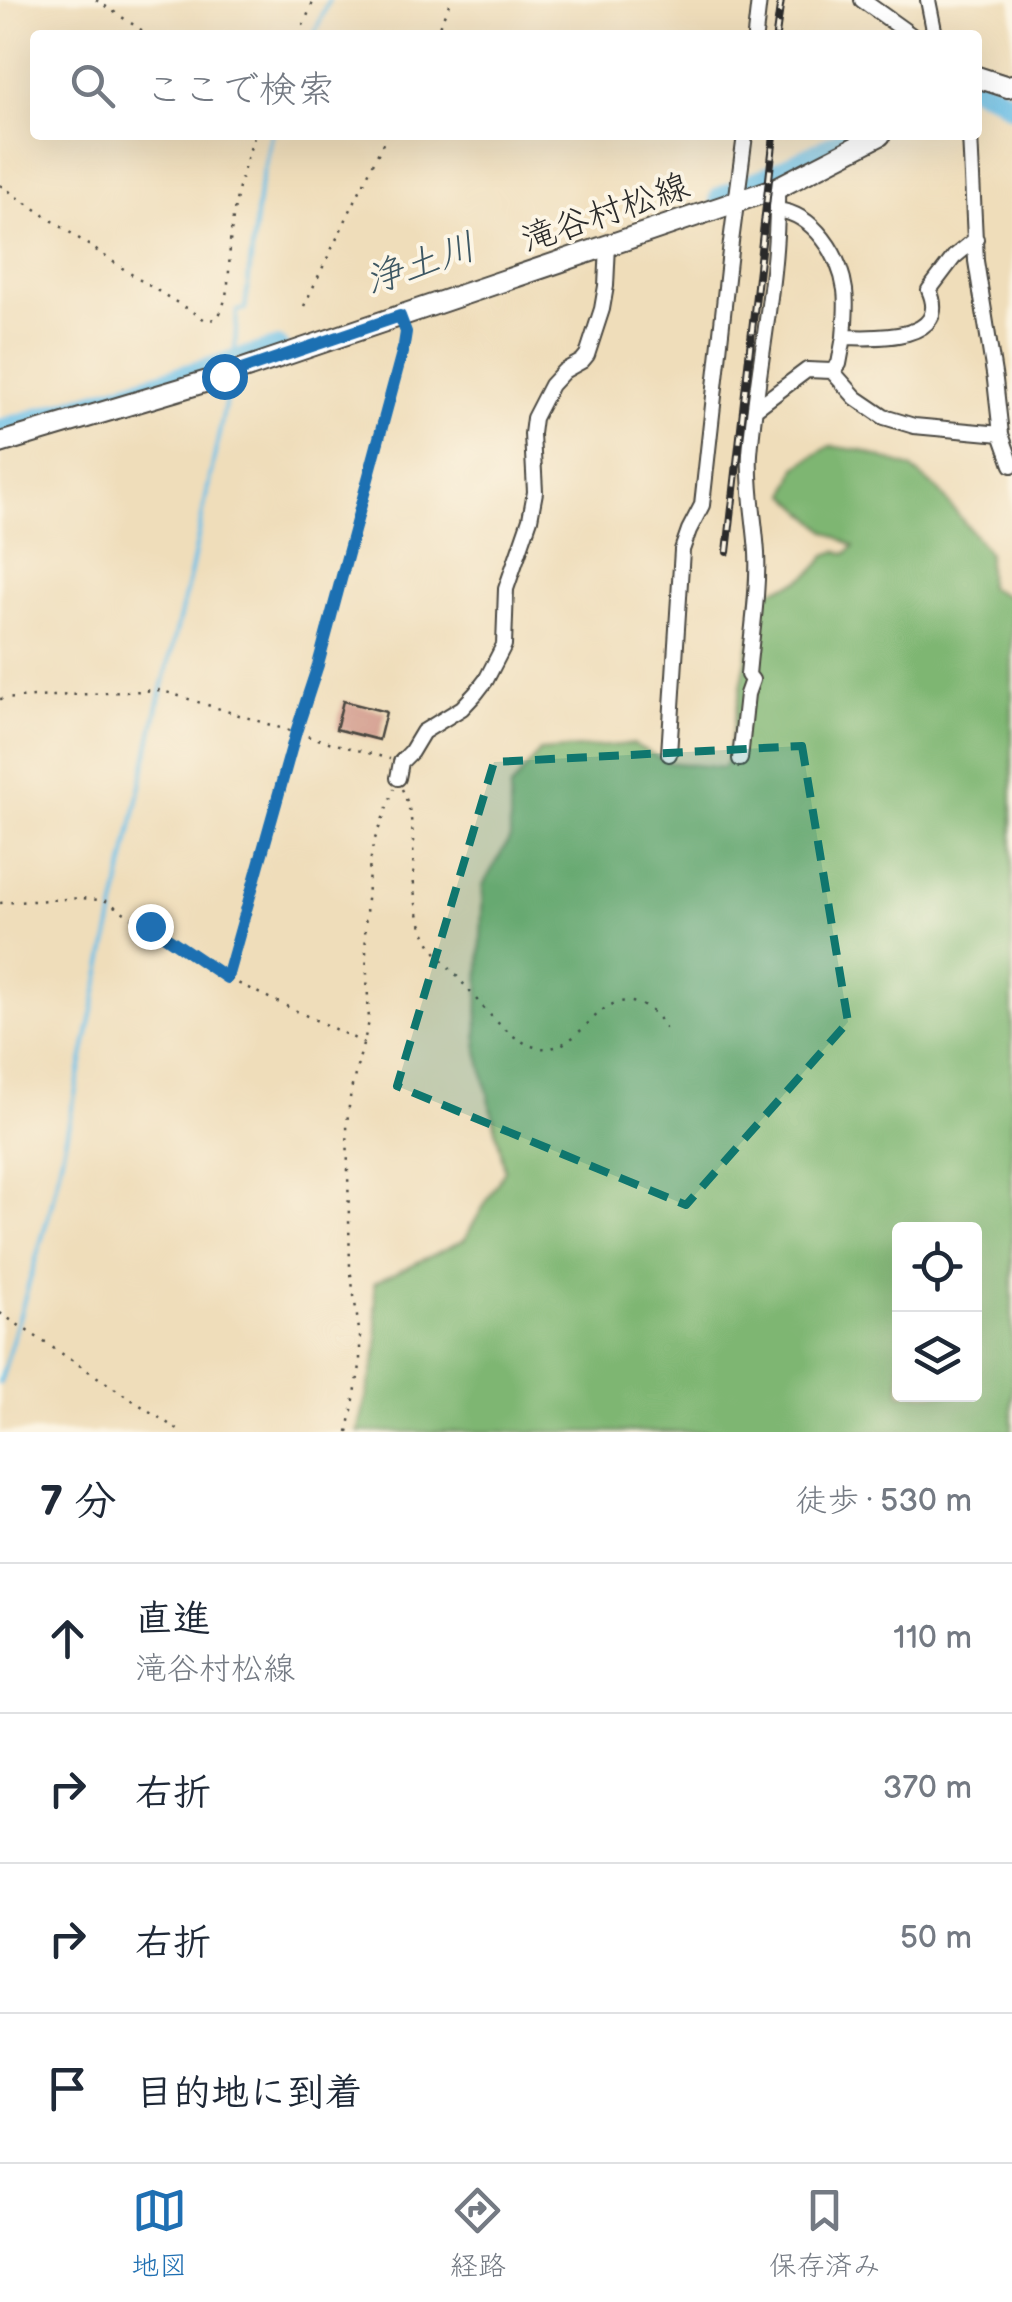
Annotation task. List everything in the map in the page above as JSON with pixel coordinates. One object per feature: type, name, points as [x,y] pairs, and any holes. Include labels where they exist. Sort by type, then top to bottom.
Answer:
[{"type":"main road","points":[[982,79],[1011,88]]},
{"type":"main road","name":"滝谷村松線","points":[[0,443],[234,372],[777,188],[870,140]]},
{"type":"street","points":[[756,30],[759,0]]},
{"type":"street","points":[[862,0],[904,30]]},
{"type":"street","points":[[928,0],[934,30]]},
{"type":"street","points":[[670,754],[682,550],[702,505],[744,140]]},
{"type":"street","points":[[970,140],[976,260],[1012,465]]},
{"type":"street","points":[[740,759],[752,680],[748,676],[757,556],[750,490],[755,409],[768,313],[777,188]]},
{"type":"street","points":[[777,210],[796,215],[813,228],[834,257],[843,281],[844,338],[839,364],[832,371]]},
{"type":"street","points":[[844,338],[893,337],[923,327],[930,318],[930,290],[954,257],[976,239]]},
{"type":"street","points":[[398,778],[401,762],[423,732],[462,708],[476,694],[504,646],[506,589],[535,492],[534,418],[551,385],[588,355],[604,297],[608,245]]},
{"type":"street","points":[[755,409],[807,370],[832,371],[856,398],[884,417],[914,426],[1006,440]]},
{"type":"path","points":[[96,0],[141,30]]},
{"type":"path","points":[[301,30],[314,0]]},
{"type":"path","points":[[437,30],[451,0]]},
{"type":"path","points":[[0,185],[140,280],[212,321],[222,309],[231,272],[234,214],[252,140]]},
{"type":"path","points":[[304,306],[385,140]]},
{"type":"path","points":[[227,978],[318,665],[404,345],[406,332],[400,316]]},
{"type":"path","points":[[0,699],[160,690],[401,762]]},
{"type":"path","points":[[398,778],[410,804],[413,897],[423,931],[437,954],[491,1018],[528,1044],[550,1048],[565,1042],[610,1004],[636,1002],[658,1016],[667,1032]]},
{"type":"path","points":[[348,1432],[360,1366],[360,1338],[350,1268],[347,1123],[354,1076],[369,1022],[365,928],[369,870],[373,844],[398,778]]},
{"type":"path","points":[[0,902],[82,898],[106,901],[227,978],[365,1043]]},
{"type":"path","points":[[0,1313],[181,1432]]},
{"type":"highlighted area","points":[[802,746],[848,1022],[686,1205],[397,1086],[494,762]]},
{"type":"green space","points":[[830,446],[863,451],[911,468],[938,490],[988,552],[988,587],[1012,599],[1012,1432],[358,1432],[378,1346],[374,1283],[464,1240],[505,1170],[477,1046],[483,885],[510,838],[510,789],[540,751],[633,744],[667,762],[723,768],[759,592],[797,581],[813,571],[826,555],[837,551],[846,554],[854,546],[826,531],[787,495],[796,467]]},
{"type":"building","points":[[343,701],[386,712],[379,740],[336,729]]},
{"type":"waterway","points":[[316,30],[329,0]]},
{"type":"waterway","name":"浄土川","points":[[982,90],[1012,106]]},
{"type":"waterway","points":[[234,366],[237,311],[245,309],[259,191],[271,140]]},
{"type":"waterway","name":"浄土川","points":[[720,198],[843,140]]},
{"type":"waterway","name":"浄土川","points":[[0,430],[278,348]]},
{"type":"waterway","points":[[0,1383],[51,1207],[230,380]]},
{"type":"railway","points":[[777,30],[781,0]]},
{"type":"railway","points":[[727,552],[773,140]]},
{"type":"route","points":[[150,926],[227,978],[318,665],[406,332],[400,316],[224,376]]}]
